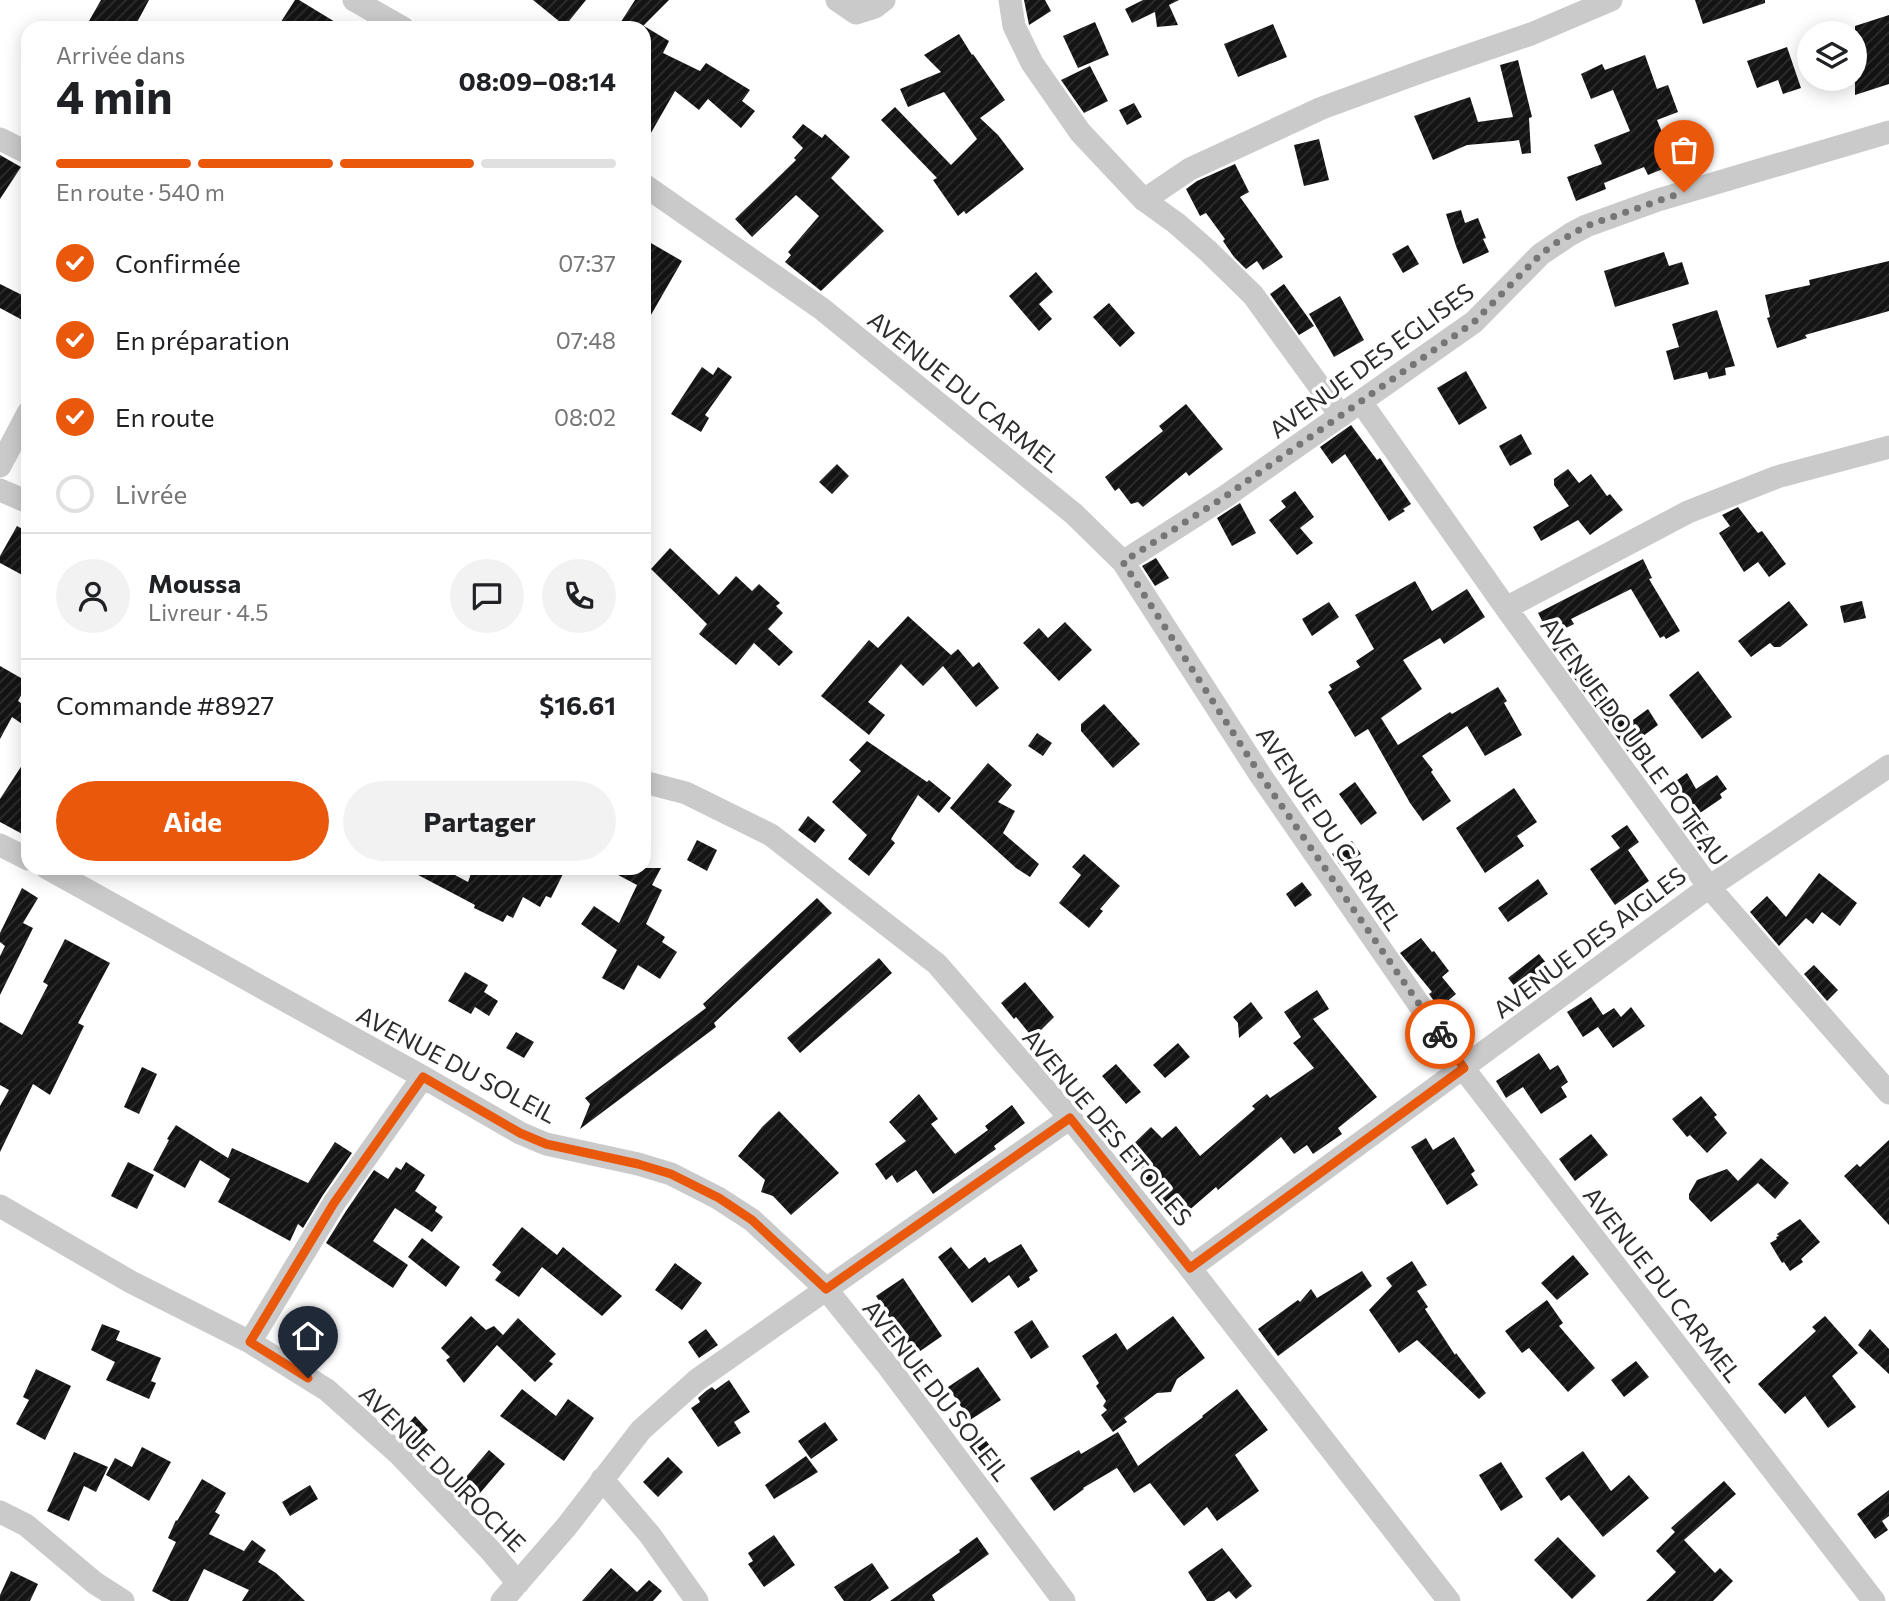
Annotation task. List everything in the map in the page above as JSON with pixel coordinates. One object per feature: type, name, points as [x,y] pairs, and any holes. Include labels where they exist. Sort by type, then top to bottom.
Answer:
[{"type":"street","points":[[354,0],[391,21]]},
{"type":"street","points":[[837,0],[856,13],[875,7],[884,0]]},
{"type":"street","points":[[1010,0],[1014,26],[1032,63],[1080,132],[1144,200],[1209,251],[1253,295],[1341,416]]},
{"type":"street","points":[[1144,200],[1190,169],[1322,108],[1531,34],[1611,0]]},
{"type":"street","name":"AVENUE DES EGLISES","points":[[1123,562],[1226,496],[1474,322],[1541,254],[1586,226],[1658,200],[1889,132]]},
{"type":"street","points":[[0,139],[21,150]]},
{"type":"street","name":"AVENUE DU CARMEL","points":[[651,190],[822,309],[1074,514],[1123,562],[1261,776],[1464,1068],[1874,1601]]},
{"type":"street","name":"AVENUE DOUBLE POTEAU","points":[[1361,402],[1506,608],[1709,887],[1889,1093]]},
{"type":"street","points":[[0,466],[21,426]]},
{"type":"street","points":[[1506,608],[1688,512],[1777,477],[1889,447]]},
{"type":"street","points":[[0,490],[21,499]]},
{"type":"street","name":"AVENUE DES AIGLES","points":[[1190,1268],[1709,887],[1889,766]]},
{"type":"street","name":"AVENUE DES ETOILES","points":[[651,784],[685,793],[771,835],[937,964],[1070,1118],[1449,1601]]},
{"type":"street","points":[[0,845],[21,856]]},
{"type":"street","name":"AVENUE DU SOLEIL","points":[[60,875],[520,1133],[546,1144],[671,1174],[719,1198],[752,1220],[826,1289],[888,1366],[1064,1601]]},
{"type":"street","points":[[250,1342],[334,1203],[423,1077]]},
{"type":"street","points":[[502,1601],[567,1526],[641,1430],[697,1380],[1070,1118]]},
{"type":"street","name":"AVENUE DU ROCHE","points":[[0,1206],[131,1282],[250,1342],[327,1390],[410,1465],[491,1549],[518,1583]]},
{"type":"street","points":[[602,1479],[650,1535],[697,1601]]},
{"type":"street","points":[[0,1512],[26,1525],[95,1583],[123,1601]]},
{"type":"building","points":[[101,0],[149,0],[138,21],[89,21]]},
{"type":"building","points":[[295,0],[299,0],[334,21],[282,21]]},
{"type":"building","points":[[533,0],[586,0],[569,21],[559,21]]},
{"type":"building","points":[[635,0],[669,0],[648,21],[622,21]]},
{"type":"building","points":[[1024,0],[1045,0],[1051,11],[1029,25]]},
{"type":"building","points":[[1143,0],[1179,0],[1169,5],[1178,25],[1157,27],[1155,12],[1132,23],[1125,9]]},
{"type":"building","points":[[1695,0],[1765,0],[1765,3],[1703,24]]},
{"type":"building","points":[[1889,15],[1889,84],[1855,95],[1855,91],[1867,91],[1867,22]]},
{"type":"building","points":[[1095,22],[1109,55],[1078,68],[1063,36]]},
{"type":"building","points":[[1273,24],[1287,57],[1238,77],[1224,44]]},
{"type":"building","points":[[651,30],[669,41],[663,53],[700,71],[706,63],[750,90],[742,101],[755,111],[741,128],[708,99],[699,110],[675,91],[651,133]]},
{"type":"building","points":[[959,34],[1005,100],[980,118],[998,135],[1024,169],[966,214],[964,211],[958,216],[933,180],[937,178],[881,120],[895,107],[951,165],[977,139],[944,92],[908,107],[900,89],[941,72],[924,55]]},
{"type":"building","points":[[1787,47],[1797,76],[1797,89],[1783,94],[1778,80],[1757,88],[1747,61]]},
{"type":"building","points":[[1645,55],[1657,89],[1668,85],[1678,112],[1657,120],[1675,164],[1648,175],[1644,167],[1604,183],[1606,189],[1576,201],[1567,177],[1602,164],[1594,145],[1630,131],[1613,90],[1591,99],[1581,74],[1602,64],[1605,70]]},
{"type":"building","points":[[1518,60],[1532,117],[1529,118],[1531,153],[1522,154],[1519,140],[1467,145],[1433,160],[1414,116],[1470,97],[1478,122],[1513,117],[1500,65]]},
{"type":"building","points":[[1090,66],[1108,101],[1084,113],[1061,80]]},
{"type":"building","points":[[1134,103],[1142,117],[1127,125],[1119,110]]},
{"type":"building","points":[[803,124],[822,138],[825,134],[850,157],[831,178],[884,231],[821,291],[785,262],[791,255],[788,252],[819,216],[796,195],[752,237],[735,219],[796,160],[794,158],[803,148],[792,137]]},
{"type":"building","points":[[1319,139],[1329,180],[1304,186],[1294,145]]},
{"type":"building","points":[[0,155],[21,167],[0,199]]},
{"type":"building","points":[[1235,164],[1249,192],[1240,197],[1283,257],[1263,270],[1257,261],[1246,269],[1234,257],[1206,213],[1200,216],[1186,189],[1197,181]]},
{"type":"building","points":[[1461,210],[1465,223],[1478,218],[1489,252],[1463,264],[1446,214]]},
{"type":"building","points":[[651,243],[682,261],[651,315]]},
{"type":"building","points":[[1408,245],[1419,264],[1403,273],[1392,254]]},
{"type":"building","points":[[1664,252],[1669,266],[1682,262],[1689,284],[1615,307],[1604,271]]},
{"type":"building","points":[[1889,261],[1889,311],[1805,335],[1807,338],[1777,348],[1767,318],[1770,317],[1765,295],[1810,285],[1809,280]]},
{"type":"building","points":[[1036,272],[1053,292],[1039,304],[1052,319],[1039,331],[1009,296]]},
{"type":"building","points":[[0,284],[21,294],[21,319],[0,308]]},
{"type":"building","points":[[1284,284],[1314,326],[1299,335],[1270,294]]},
{"type":"building","points":[[1340,296],[1364,340],[1334,357],[1309,314]]},
{"type":"building","points":[[1109,303],[1135,333],[1120,347],[1093,317]]},
{"type":"building","points":[[1717,310],[1735,366],[1725,368],[1726,375],[1709,379],[1707,372],[1674,380],[1666,351],[1679,347],[1672,324]]},
{"type":"building","points":[[702,367],[713,375],[718,367],[732,377],[705,415],[709,418],[701,432],[671,414]]},
{"type":"building","points":[[1466,371],[1487,408],[1459,425],[1437,388]]},
{"type":"building","points":[[1186,404],[1223,449],[1189,476],[1186,472],[1143,507],[1138,502],[1131,504],[1119,488],[1115,491],[1105,477],[1163,431],[1159,426]]},
{"type":"building","points":[[1351,425],[1377,460],[1380,458],[1411,504],[1389,521],[1345,454],[1332,464],[1320,447]]},
{"type":"building","points":[[1521,434],[1532,454],[1510,466],[1499,446]]},
{"type":"building","points":[[837,464],[849,476],[832,494],[819,482]]},
{"type":"building","points":[[1568,469],[1579,483],[1591,474],[1607,496],[1610,494],[1623,510],[1590,535],[1578,520],[1541,541],[1533,527],[1569,506],[1554,485],[1554,479]]},
{"type":"building","points":[[1295,491],[1314,517],[1300,528],[1313,543],[1297,555],[1269,520],[1286,507],[1281,501]]},
{"type":"building","points":[[1240,503],[1256,533],[1232,546],[1217,518]]},
{"type":"building","points":[[1738,507],[1758,533],[1762,531],[1786,564],[1769,577],[1758,562],[1744,572],[1719,533],[1730,526],[1722,515]]},
{"type":"building","points":[[17,526],[21,528],[21,574],[0,563],[0,556]]},
{"type":"building","points":[[670,548],[719,595],[736,576],[752,591],[759,584],[780,603],[776,606],[783,613],[768,629],[793,652],[779,666],[754,643],[736,665],[699,634],[707,624],[651,569]]},
{"type":"building","points":[[1156,558],[1169,578],[1155,586],[1142,566]]},
{"type":"building","points":[[1643,559],[1652,578],[1649,579],[1680,631],[1666,639],[1664,636],[1660,638],[1631,589],[1571,619],[1574,624],[1550,636],[1538,613]]},
{"type":"building","points":[[1415,581],[1432,611],[1467,589],[1485,617],[1444,644],[1440,638],[1403,660],[1422,689],[1381,718],[1398,745],[1450,712],[1452,714],[1498,687],[1522,735],[1485,756],[1467,726],[1422,756],[1451,801],[1423,821],[1368,729],[1355,737],[1328,692],[1332,689],[1329,685],[1360,667],[1356,661],[1374,649],[1355,615]]},
{"type":"building","points":[[1789,601],[1808,625],[1780,647],[1774,647],[1770,643],[1751,657],[1738,641]]},
{"type":"building","points":[[1862,601],[1866,618],[1844,623],[1840,606]]},
{"type":"building","points":[[1329,602],[1339,617],[1312,636],[1302,619]]},
{"type":"building","points":[[908,616],[951,655],[958,649],[973,667],[979,662],[999,688],[976,707],[943,666],[923,686],[901,664],[868,702],[885,715],[869,735],[821,696],[869,640],[878,648]]},
{"type":"building","points":[[1065,622],[1092,650],[1059,681],[1023,643],[1039,628],[1048,638]]},
{"type":"building","points":[[1566,638],[1626,725],[1648,709],[1658,725],[1635,742],[1638,746],[1628,752],[1552,648]]},
{"type":"building","points":[[0,666],[21,678],[21,695],[18,701],[21,703],[21,723],[12,717],[0,739]]},
{"type":"building","points":[[1698,671],[1732,717],[1702,739],[1669,695]]},
{"type":"building","points":[[1104,704],[1140,744],[1113,768],[1081,731],[1081,724]]},
{"type":"building","points":[[1037,733],[1052,743],[1043,756],[1028,746]]},
{"type":"building","points":[[867,741],[927,782],[929,780],[951,798],[939,813],[918,795],[891,839],[895,843],[869,876],[848,859],[867,835],[832,802],[861,771],[849,760]]},
{"type":"building","points":[[988,763],[1012,785],[998,802],[1015,811],[1003,833],[1039,864],[1030,877],[1016,868],[950,808]]},
{"type":"building","points":[[21,767],[21,833],[0,822],[0,799]]},
{"type":"building","points":[[1687,773],[1696,789],[1717,775],[1727,789],[1720,794],[1722,798],[1697,815],[1720,851],[1707,860],[1680,824],[1693,815],[1673,783]]},
{"type":"building","points":[[1355,782],[1377,813],[1361,825],[1339,794]]},
{"type":"building","points":[[1514,788],[1537,822],[1517,836],[1524,846],[1485,873],[1456,828]]},
{"type":"building","points":[[808,816],[825,830],[815,843],[798,830]]},
{"type":"building","points":[[1627,825],[1639,842],[1628,850],[1649,881],[1615,905],[1590,869],[1620,848],[1611,836]]},
{"type":"building","points":[[697,840],[717,850],[707,871],[687,860]]},
{"type":"building","points":[[1352,841],[1361,854],[1341,867],[1332,854]]},
{"type":"building","points":[[1084,854],[1120,886],[1100,909],[1103,911],[1089,928],[1059,903],[1081,875],[1072,867]]},
{"type":"building","points":[[651,868],[661,868],[652,885],[662,890],[646,924],[665,937],[662,942],[677,952],[660,979],[638,965],[624,990],[602,978],[617,950],[581,924],[594,906],[619,923],[637,885],[618,875],[651,875]]},
{"type":"building","points":[[1819,873],[1857,903],[1840,926],[1822,912],[1813,924],[1806,918],[1779,946],[1750,912],[1767,896],[1786,917]]},
{"type":"building","points":[[418,875],[455,875],[468,882],[470,875],[562,875],[551,898],[546,896],[540,907],[523,897],[513,918],[507,915],[503,922],[474,908],[475,905]]},
{"type":"building","points":[[1538,879],[1548,894],[1508,922],[1498,908]]},
{"type":"building","points":[[1302,882],[1312,895],[1295,907],[1286,894]]},
{"type":"building","points":[[22,888],[38,898],[23,923],[33,928],[0,995],[0,956],[5,946],[0,942],[0,933]]},
{"type":"building","points":[[817,898],[832,913],[714,1023],[716,1027],[580,1129],[590,1104],[585,1098],[706,1008],[703,1004]]},
{"type":"building","points":[[1421,938],[1449,971],[1442,977],[1456,994],[1439,1008],[1429,994],[1432,992],[1400,953]]},
{"type":"building","points":[[65,939],[110,963],[78,1023],[84,1026],[50,1095],[33,1084],[0,1152],[0,1106],[9,1090],[0,1085],[0,1022],[22,1035],[48,985],[43,982]]},
{"type":"building","points":[[1539,954],[1551,969],[1520,993],[1508,978]]},
{"type":"building","points":[[879,958],[892,973],[800,1053],[787,1038]]},
{"type":"building","points":[[1814,965],[1838,990],[1827,1001],[1804,974]]},
{"type":"building","points":[[465,972],[488,985],[484,992],[498,1001],[489,1016],[475,1007],[471,1014],[448,1001]]},
{"type":"building","points":[[1025,982],[1054,1017],[1033,1038],[1001,1003]]},
{"type":"building","points":[[1317,990],[1329,1009],[1313,1019],[1377,1097],[1338,1128],[1342,1134],[1313,1154],[1307,1145],[1294,1154],[1281,1137],[1179,1219],[1145,1178],[1148,1176],[1125,1152],[1151,1127],[1162,1138],[1176,1126],[1200,1156],[1255,1109],[1252,1106],[1267,1094],[1270,1098],[1314,1068],[1293,1043],[1301,1037],[1284,1012]]},
{"type":"building","points":[[1591,997],[1603,1015],[1614,1008],[1621,1017],[1631,1007],[1645,1026],[1613,1048],[1598,1027],[1583,1037],[1567,1012]]},
{"type":"building","points":[[1251,1002],[1263,1018],[1239,1038],[1238,1023],[1233,1017]]},
{"type":"building","points":[[516,1032],[534,1042],[524,1058],[506,1048]]},
{"type":"building","points":[[1178,1043],[1190,1057],[1165,1078],[1153,1065]]},
{"type":"building","points":[[1539,1053],[1550,1070],[1558,1065],[1568,1082],[1561,1087],[1567,1097],[1541,1114],[1523,1087],[1506,1098],[1496,1081]]},
{"type":"building","points":[[1116,1064],[1141,1092],[1126,1104],[1102,1076]]},
{"type":"building","points":[[142,1067],[157,1074],[139,1114],[124,1107]]},
{"type":"building","points":[[919,1094],[938,1119],[931,1124],[955,1154],[988,1130],[985,1126],[1012,1105],[1025,1123],[994,1146],[996,1149],[933,1194],[916,1170],[897,1183],[892,1175],[886,1180],[875,1164],[906,1141],[889,1122]]},
{"type":"building","points":[[1701,1096],[1717,1115],[1714,1117],[1727,1133],[1707,1153],[1690,1135],[1687,1137],[1672,1119]]},
{"type":"building","points":[[779,1111],[839,1173],[791,1215],[773,1196],[761,1192],[765,1180],[738,1156]]},
{"type":"building","points":[[176,1125],[228,1158],[232,1148],[308,1183],[335,1142],[352,1153],[303,1228],[298,1224],[290,1241],[218,1202],[230,1179],[200,1160],[185,1188],[153,1170]]},
{"type":"building","points":[[1591,1134],[1608,1155],[1575,1181],[1559,1159]]},
{"type":"building","points":[[1454,1137],[1475,1171],[1471,1174],[1478,1185],[1447,1205],[1411,1147],[1426,1138],[1433,1150]]},
{"type":"building","points":[[1889,1140],[1889,1225],[1844,1176],[1857,1164],[1860,1167]]},
{"type":"building","points":[[1761,1158],[1789,1183],[1775,1199],[1758,1183],[1711,1222],[1689,1199],[1697,1180],[1727,1169],[1738,1181]]},
{"type":"building","points":[[128,1162],[154,1175],[137,1209],[111,1196]]},
{"type":"building","points":[[406,1162],[425,1175],[415,1191],[437,1207],[435,1211],[443,1217],[432,1232],[395,1208],[373,1241],[408,1265],[393,1288],[326,1243],[374,1170],[388,1179],[396,1167],[401,1170]]},
{"type":"building","points":[[1800,1219],[1820,1242],[1801,1259],[1803,1262],[1790,1271],[1770,1243],[1777,1239],[1777,1234]]},
{"type":"building","points":[[522,1227],[557,1255],[563,1247],[622,1296],[602,1316],[542,1267],[519,1297],[495,1280],[501,1272],[492,1265]]},
{"type":"building","points":[[422,1238],[460,1267],[446,1287],[408,1257]]},
{"type":"building","points":[[1021,1244],[1038,1271],[1018,1288],[1009,1275],[972,1303],[938,1257],[951,1247],[969,1269],[985,1257],[989,1263]]},
{"type":"building","points":[[1573,1255],[1589,1274],[1557,1300],[1541,1283]]},
{"type":"building","points":[[1412,1261],[1427,1285],[1417,1291],[1428,1307],[1425,1309],[1455,1355],[1456,1353],[1486,1393],[1479,1399],[1417,1340],[1399,1353],[1369,1310],[1392,1286],[1386,1278]]},
{"type":"building","points":[[675,1263],[702,1283],[682,1310],[655,1290]]},
{"type":"building","points":[[1362,1271],[1372,1286],[1278,1356],[1258,1329],[1298,1300],[1300,1302],[1311,1289],[1317,1298]]},
{"type":"building","points":[[903,1278],[942,1336],[913,1356],[876,1296]]},
{"type":"building","points":[[1547,1300],[1563,1323],[1559,1326],[1595,1368],[1568,1392],[1529,1348],[1522,1353],[1505,1331]]},
{"type":"building","points":[[471,1316],[486,1330],[494,1326],[503,1335],[518,1318],[556,1354],[549,1361],[553,1364],[535,1382],[497,1345],[464,1383],[446,1360],[450,1357],[441,1348]]},
{"type":"building","points":[[1173,1316],[1205,1358],[1177,1379],[1171,1392],[1157,1393],[1124,1418],[1127,1422],[1113,1432],[1101,1415],[1107,1410],[1103,1406],[1106,1401],[1096,1386],[1099,1383],[1082,1356],[1116,1333],[1127,1350]]},
{"type":"building","points":[[1825,1316],[1858,1353],[1832,1376],[1856,1407],[1828,1428],[1805,1396],[1785,1414],[1758,1384],[1816,1331],[1812,1327]]},
{"type":"building","points":[[1032,1320],[1049,1347],[1031,1359],[1014,1332]]},
{"type":"building","points":[[102,1324],[120,1331],[116,1340],[161,1358],[151,1381],[156,1383],[149,1399],[106,1380],[115,1362],[91,1350]]},
{"type":"building","points":[[706,1329],[718,1345],[699,1358],[688,1342]]},
{"type":"building","points":[[1870,1329],[1889,1349],[1889,1374],[1858,1345]]},
{"type":"building","points":[[1636,1361],[1649,1377],[1624,1397],[1611,1380]]},
{"type":"building","points":[[978,1367],[1001,1400],[970,1420],[948,1387]]},
{"type":"building","points":[[36,1369],[71,1386],[45,1440],[16,1424],[29,1400],[23,1397]]},
{"type":"building","points":[[729,1380],[750,1412],[734,1422],[741,1433],[718,1447],[691,1408],[700,1402],[698,1398],[706,1391],[712,1387],[715,1390]]},
{"type":"building","points":[[522,1389],[556,1416],[568,1399],[594,1418],[564,1461],[500,1416]]},
{"type":"building","points":[[1237,1389],[1268,1430],[1235,1455],[1259,1491],[1217,1521],[1207,1507],[1184,1526],[1150,1483],[1134,1493],[1117,1468],[1083,1488],[1054,1511],[1030,1478],[1079,1450],[1081,1454],[1118,1432],[1138,1466]]},
{"type":"building","points":[[415,1416],[428,1430],[412,1448],[399,1434]]},
{"type":"building","points":[[825,1422],[838,1440],[811,1459],[798,1441]]},
{"type":"building","points":[[984,1438],[997,1455],[981,1467],[968,1450]]},
{"type":"building","points":[[142,1447],[171,1462],[149,1501],[106,1475],[115,1458],[132,1467]]},
{"type":"building","points":[[489,1450],[505,1464],[468,1507],[454,1491]]},
{"type":"building","points":[[1583,1451],[1611,1491],[1629,1475],[1649,1498],[1603,1537],[1569,1495],[1561,1501],[1545,1478]]},
{"type":"building","points":[[74,1452],[108,1467],[96,1492],[84,1486],[69,1521],[47,1511]]},
{"type":"building","points":[[806,1456],[818,1472],[774,1499],[765,1485]]},
{"type":"building","points":[[668,1457],[683,1472],[658,1497],[643,1482]]},
{"type":"building","points":[[1501,1462],[1523,1497],[1501,1511],[1479,1475]]},
{"type":"building","points":[[202,1479],[226,1493],[215,1512],[220,1515],[209,1534],[244,1551],[252,1540],[266,1550],[258,1562],[276,1573],[305,1601],[242,1601],[249,1590],[204,1569],[188,1601],[171,1601],[152,1591],[176,1542],[168,1538],[176,1520]]},
{"type":"building","points":[[1724,1481],[1736,1494],[1684,1540],[1715,1573],[1720,1568],[1733,1581],[1713,1601],[1646,1601],[1676,1572],[1656,1551],[1675,1532],[1671,1528]]},
{"type":"building","points":[[310,1485],[318,1499],[290,1516],[282,1502]]},
{"type":"building","points":[[1889,1490],[1889,1516],[1882,1521],[1888,1530],[1875,1539],[1857,1514]]},
{"type":"building","points":[[774,1535],[795,1565],[764,1587],[748,1564],[753,1561],[748,1553]]},
{"type":"building","points":[[977,1537],[989,1554],[932,1595],[935,1601],[890,1601],[960,1552],[959,1550]]},
{"type":"building","points":[[1558,1537],[1596,1576],[1572,1599],[1534,1560]]},
{"type":"building","points":[[1222,1548],[1252,1586],[1236,1599],[1229,1591],[1214,1601],[1207,1601],[1188,1572]]},
{"type":"building","points":[[872,1563],[889,1588],[870,1601],[844,1601],[834,1587]]},
{"type":"building","points":[[611,1568],[637,1592],[649,1580],[662,1591],[653,1601],[582,1601]]},
{"type":"building","points":[[11,1571],[38,1584],[30,1601],[0,1601]]},
{"type":"way so far","points":[[1440,1034],[1261,776],[1123,562],[1226,496],[1474,322],[1541,254],[1556,243],[1586,226],[1684,192]]},
{"type":"route","points":[[308,1378],[250,1342],[334,1203],[423,1077],[520,1133],[546,1144],[671,1174],[719,1198],[752,1220],[826,1289],[1070,1118],[1190,1268],[1464,1068],[1440,1034]]}]
